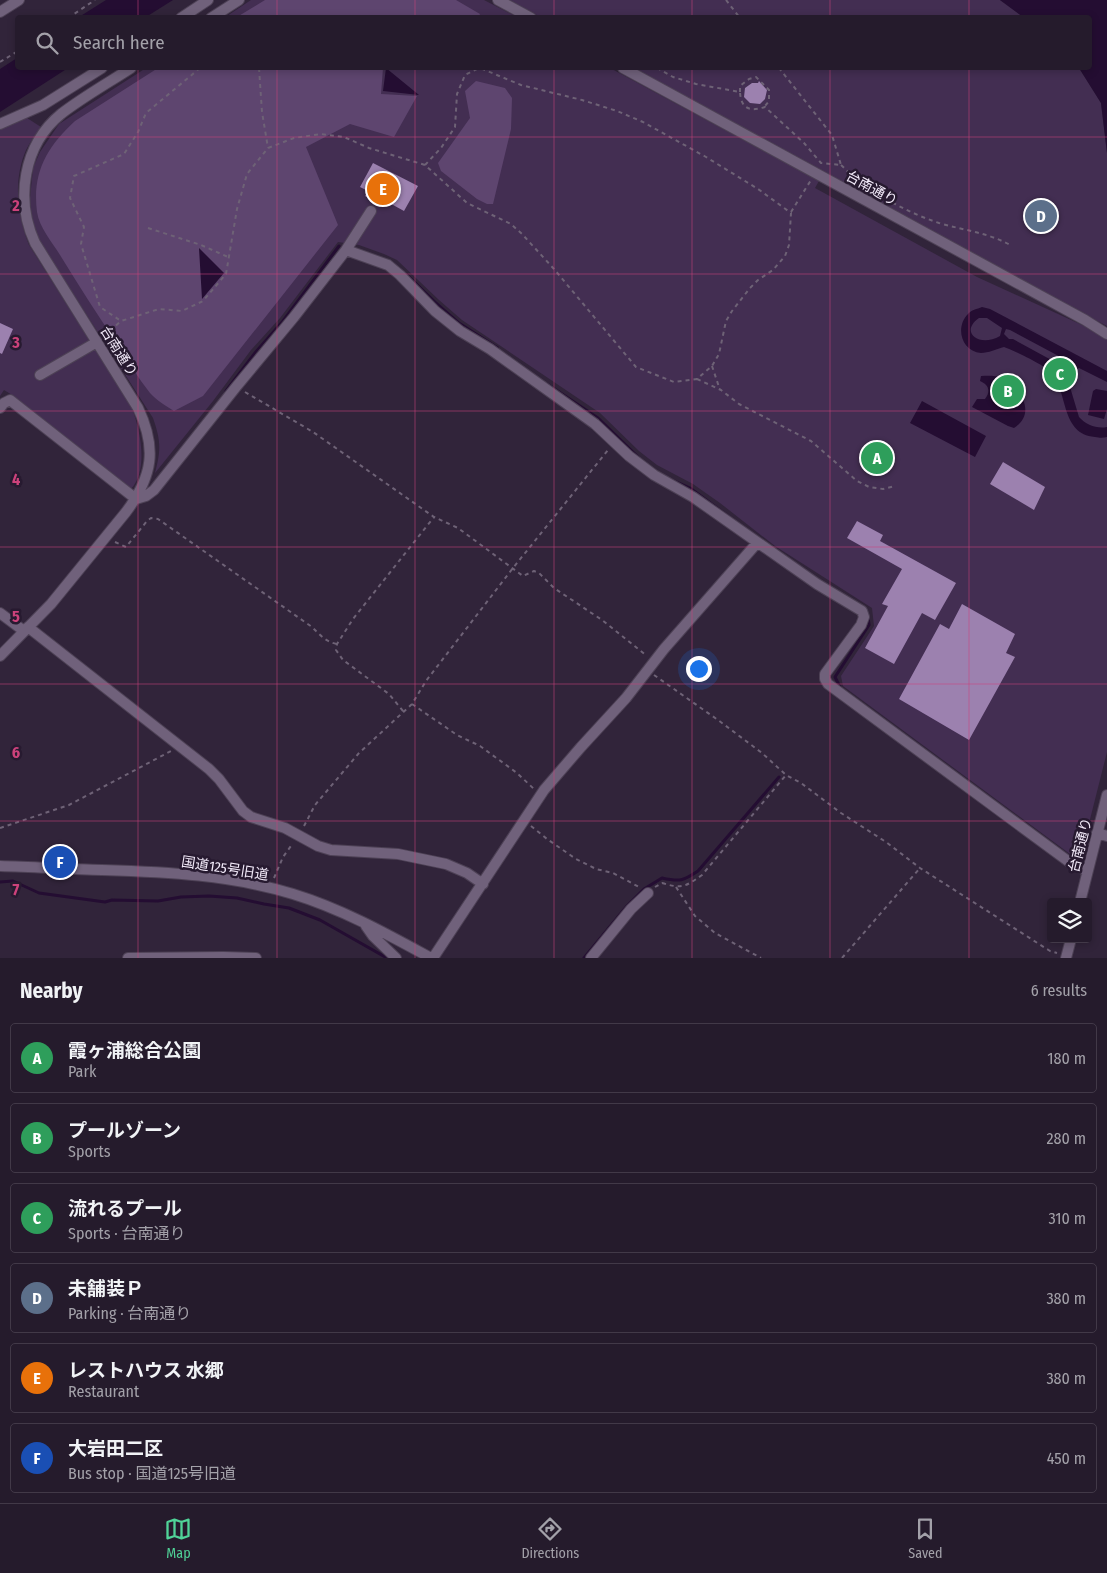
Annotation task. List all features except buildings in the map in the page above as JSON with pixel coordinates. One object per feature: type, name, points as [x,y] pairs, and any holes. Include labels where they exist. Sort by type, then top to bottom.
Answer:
[{"type":"street","points":[[0,12],[19,0]]},
{"type":"street","points":[[186,15],[208,0]]},
{"type":"street","points":[[215,15],[239,0]]},
{"type":"street","points":[[498,0],[526,15]]},
{"type":"street","points":[[0,124],[43,105],[99,70]]},
{"type":"street","name":"台南通り","points":[[0,656],[51,604],[106,537],[136,499],[146,477],[150,450],[145,424],[138,408],[43,258],[30,232],[24,205],[25,178],[33,150],[51,125],[61,115],[128,70]]},
{"type":"street","name":"台南通り","points":[[627,70],[1085,320],[1107,334]]},
{"type":"street","points":[[0,408],[10,400],[136,499],[146,496],[154,490],[294,317],[346,250],[371,211]]},
{"type":"street","points":[[346,250],[388,265],[400,274],[435,311],[460,331],[490,349],[595,424],[629,456],[654,475],[693,496],[757,543],[862,612],[864,617],[861,625],[825,674],[828,684],[1072,864],[1088,871]]},
{"type":"street","points":[[40,375],[97,342]]},
{"type":"street","points":[[432,958],[541,796],[581,747],[626,698],[690,619],[757,543]]},
{"type":"street","points":[[0,613],[26,629],[209,769],[250,817],[286,828],[318,846],[331,850],[398,854],[446,864],[467,873],[483,884]]},
{"type":"street","name":"台南通り","points":[[1081,898],[1088,871],[1102,835],[1107,795]]},
{"type":"street","name":"国道125号旧道","points":[[0,866],[186,874],[241,881],[293,894],[318,903],[364,923],[432,958]]},
{"type":"street","points":[[591,958],[631,909],[648,893]]},
{"type":"street","points":[[364,923],[373,936],[396,958]]},
{"type":"street","points":[[1066,957],[1070,943]]},
{"type":"street","points":[[128,958],[256,958]]},
{"type":"path","points":[[72,15],[95,0]]},
{"type":"path","points":[[726,0],[738,15]]},
{"type":"path","points":[[0,62],[15,53]]},
{"type":"path","points":[[121,321],[100,306],[82,244],[84,227],[70,198],[74,176],[124,154],[138,132],[146,113],[198,70]]},
{"type":"path","points":[[259,70],[262,112],[268,148]]},
{"type":"path","points":[[425,164],[441,148],[455,127],[457,94],[465,75],[476,70]]},
{"type":"path","points":[[485,70],[521,85],[582,100],[617,111],[643,122],[706,157],[791,213]]},
{"type":"path","points":[[661,70],[673,77],[696,84],[740,92]]},
{"type":"path","points":[[782,70],[832,136],[842,165],[856,180],[918,214],[946,225],[992,236],[1012,246]]},
{"type":"path","points":[[756,77],[769,90],[769,101],[765,106],[755,110],[746,107],[740,101],[740,86],[744,82],[756,77]]},
{"type":"path","points":[[765,106],[804,143],[821,163],[828,162],[842,165]]},
{"type":"path","points":[[97,342],[121,321],[159,309],[182,311],[203,301],[226,274],[237,209],[247,174],[268,148],[294,138],[321,134],[344,136],[369,148],[425,164],[467,203],[511,224],[554,269],[636,366],[674,382],[697,379],[720,390],[739,404],[811,441],[857,481],[869,487],[883,489],[895,486]]},
{"type":"path","points":[[697,379],[712,366],[719,354],[726,321],[732,310],[750,288],[773,270],[785,256],[789,245],[791,213],[811,180]]},
{"type":"path","points":[[148,228],[201,245],[228,257]]},
{"type":"path","points":[[712,366],[720,390]]},
{"type":"path","points":[[236,387],[313,432],[434,517],[458,528],[523,576],[534,571],[539,573],[554,588],[602,620],[654,662]]},
{"type":"path","points":[[271,889],[275,875],[284,857],[299,835],[315,805],[359,754],[412,704],[430,675],[614,442]]},
{"type":"path","points":[[403,711],[389,694],[343,660],[336,650],[337,644],[353,619],[434,517]]},
{"type":"path","points":[[106,537],[120,546],[126,547],[147,521],[151,518],[158,519],[304,621],[323,638],[337,644]]},
{"type":"path","points":[[648,671],[762,753],[786,775],[801,783],[920,868],[1050,951],[1066,957]]},
{"type":"path","points":[[412,704],[457,735],[480,746],[517,773],[541,796]]},
{"type":"path","points":[[0,828],[69,805],[161,757],[178,745]]},
{"type":"path","points":[[525,820],[547,839],[576,859],[596,870],[613,873],[648,893],[662,883],[676,887],[688,885],[702,875],[786,775]]},
{"type":"path","points":[[842,958],[920,868]]},
{"type":"path","points":[[676,887],[695,916],[715,933],[760,958]]},
{"type":"shaded area","points":[[106,0],[173,0],[149,15],[82,15]]},
{"type":"shaded area","points":[[251,0],[484,0],[513,15],[228,15]]},
{"type":"shaded area","points":[[265,0],[456,0],[480,14],[480,15],[240,15]]},
{"type":"shaded area","points":[[510,0],[1000,0],[1020,15],[537,15]]},
{"type":"shaded area","points":[[1000,0],[1107,0],[1107,153],[1101,103],[1080,70],[1092,70],[1092,15],[1020,15]]},
{"type":"shaded area","points":[[15,59],[15,70],[65,70],[0,112],[0,69]]},
{"type":"shaded area","points":[[143,70],[614,70],[819,181],[815,188],[977,277],[1093,330],[1107,339],[1107,752],[1081,855],[1074,857],[843,686],[841,676],[874,626],[872,608],[775,546],[693,484],[657,465],[639,451],[600,413],[462,320],[397,260],[384,254],[359,245],[338,242],[280,318],[251,350],[155,473],[159,446],[158,433],[153,418],[40,242],[31,218],[30,198],[33,168],[40,152],[59,124]]},
{"type":"shaded area","points":[[155,70],[383,70],[381,94],[417,96],[394,137],[350,124],[306,147],[338,225],[203,396],[174,411],[150,393],[137,375],[43,229],[38,218],[36,198],[39,172],[49,151],[75,121]]},
{"type":"shaded area","points":[[386,70],[388,70],[419,95],[383,91]]},
{"type":"shaded area","points":[[636,70],[1080,70],[1101,103],[1107,153],[1107,326],[997,270]]},
{"type":"shaded area","points":[[476,81],[505,88],[512,98],[511,129],[493,204],[487,204],[477,199],[441,171],[438,163],[470,118],[465,91]]},
{"type":"shaded area","points":[[27,118],[41,127],[26,150],[19,173],[19,210],[25,234],[29,245],[132,408],[140,438],[141,460],[137,481],[131,489],[9,393],[4,390],[0,396],[0,129]]},
{"type":"shaded area","points":[[199,248],[224,273],[202,299]]},
{"type":"shaded area","points":[[407,273],[460,322],[499,347],[498,353],[457,327],[403,277]]},
{"type":"shaded area","points":[[982,307],[990,309],[1107,371],[1107,382],[1079,368],[1070,372],[1067,377],[1079,417],[1092,426],[1107,427],[1107,437],[1098,438],[1084,434],[1076,429],[1067,411],[1057,381],[1052,373],[1043,366],[1004,347],[981,353],[969,348],[962,338],[962,325],[969,313]],"holes":[[[979,318],[987,318],[1002,328],[1000,336],[985,340],[974,337],[971,333],[971,328],[973,323]],[[1006,329],[1068,361],[1071,364],[1070,368],[1067,371],[1060,369],[1055,362],[1013,339],[1009,339],[1004,334]]]},
{"type":"shaded area","points":[[981,376],[1001,378],[1020,394],[1024,401],[1024,415],[1021,422],[1014,428],[972,407],[977,399],[985,399],[988,393],[987,386],[980,381]]},
{"type":"shaded area","points":[[1096,389],[1107,391],[1107,409],[1104,419],[1088,415],[1093,391]]},
{"type":"shaded area","points":[[922,401],[986,436],[975,457],[910,423]]},
{"type":"waterway","points":[[226,391],[255,353],[283,321],[339,246]]},
{"type":"waterway","points":[[547,384],[598,418],[638,457]]},
{"type":"waterway","points":[[672,480],[690,488],[729,517]]},
{"type":"waterway","points":[[840,687],[835,677],[869,625],[868,617]]},
{"type":"waterway","points":[[584,958],[627,906],[644,889],[662,878],[681,880],[698,871],[779,777]]},
{"type":"waterway","points":[[0,882],[13,881],[39,893],[105,902],[112,900],[158,901],[181,897],[209,896],[237,898],[289,908],[320,920],[387,958]]},
{"type":"place","name":"レストハウス 水郷","points":[[383,189]]},
{"type":"place","name":"未舗装Ｐ","points":[[1041,216]]},
{"type":"place","name":"流れるプール","points":[[1060,374]]},
{"type":"place","name":"プールゾーン","points":[[1008,391]]},
{"type":"place","name":"霞ヶ浦総合公園","points":[[877,458]]},
{"type":"place","name":"大岩田二区","points":[[60,862]]}]
